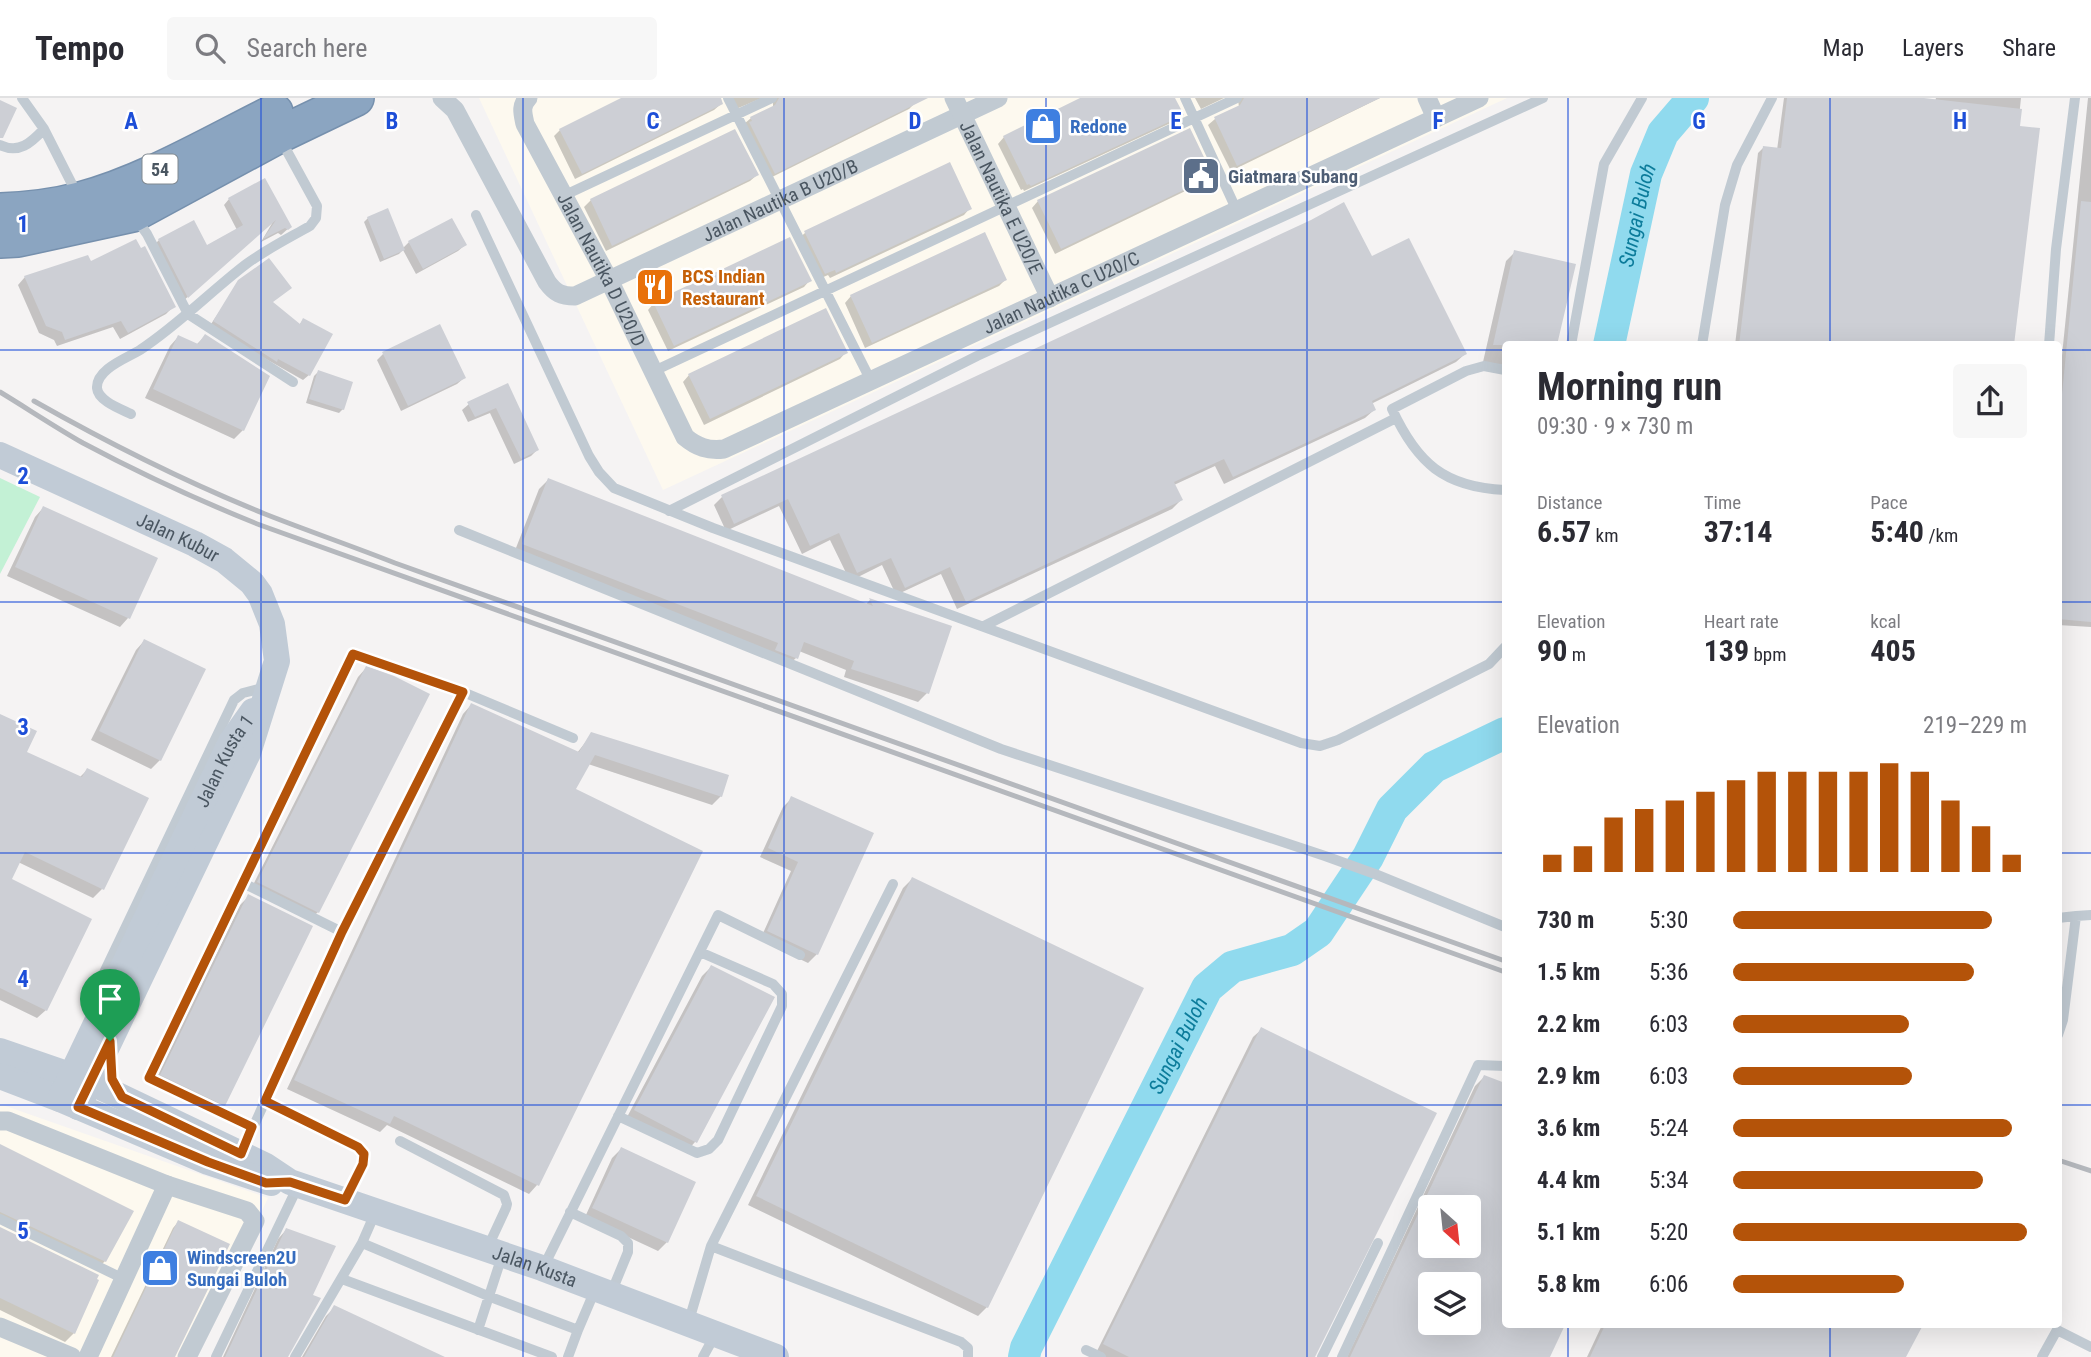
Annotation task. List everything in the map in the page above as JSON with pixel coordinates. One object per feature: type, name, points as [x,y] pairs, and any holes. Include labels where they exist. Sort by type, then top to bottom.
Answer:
[{"type":"highway","name":"54","points":[[304,98],[137,180],[80,200],[2,218],[18,239],[133,214],[279,135],[356,98]]},
{"type":"highway","points":[[0,254],[81,237],[133,214]]},
{"type":"street","name":"Jalan Nautika B U20/B","points":[[451,102],[547,282],[553,291],[562,296],[581,295],[610,282],[780,200],[958,106],[998,98]]},
{"type":"street","points":[[1427,98],[1436,118]]},
{"type":"street","name":"Jalan Nautika C U20/C","points":[[685,437],[702,448],[724,449],[1479,98]]},
{"type":"street","name":"Jalan Nautika D U20/D","points":[[526,100],[522,112],[525,124],[610,282],[685,437]]},
{"type":"street","name":"Jalan Nautika E U20/E","points":[[958,106],[1049,298]]},
{"type":"street","name":"Jalan Kubur","points":[[0,455],[194,544],[239,571],[260,594],[272,624],[277,661],[270,686]]},
{"type":"street","name":"Jalan Kusta 1","points":[[81,1078],[108,999],[231,742],[270,686]]},
{"type":"street","name":"Jalan Kusta 1","points":[[81,1078],[110,1041],[248,753],[270,686]]},
{"type":"street","points":[[110,1041],[112,1079],[122,1097]]},
{"type":"street","name":"Jalan Kusta","points":[[0,1051],[81,1078],[266,1166],[294,1184],[542,1268],[688,1324],[709,1346],[776,1357]]},
{"type":"street","name":"Jalan Kusta","points":[[0,1076],[208,1162],[266,1183],[294,1184]]},
{"type":"street","points":[[69,1103],[81,1078]]},
{"type":"street","points":[[0,1121],[8,1121],[167,1185],[247,1211],[254,1221],[187,1357]]},
{"type":"street","points":[[88,1357],[167,1185]]},
{"type":"street","points":[[0,1327],[72,1357]]},
{"type":"lane","points":[[22,98],[44,129],[80,200]]},
{"type":"lane","points":[[728,98],[871,381]]},
{"type":"lane","points":[[563,196],[772,98]]},
{"type":"lane","points":[[1185,98],[1237,211]]},
{"type":"lane","points":[[654,371],[1237,98]]},
{"type":"lane","points":[[669,510],[977,356],[1543,98]]},
{"type":"lane","points":[[1572,341],[1604,164],[1642,98]]},
{"type":"lane","points":[[1703,341],[1725,205],[1737,165],[1773,98]]},
{"type":"lane","points":[[2049,341],[2056,249],[2075,98]]},
{"type":"lane","points":[[0,145],[9,149],[21,148],[32,142],[44,129]]},
{"type":"lane","points":[[131,414],[101,396],[97,388],[101,377],[188,314],[247,263],[310,226],[316,218],[317,206],[279,135]]},
{"type":"lane","points":[[133,214],[147,233],[188,314],[293,382]]},
{"type":"lane","points":[[476,215],[599,472],[614,488],[713,528],[1289,738],[1320,746],[1338,740],[1489,664],[1502,650]]},
{"type":"lane","points":[[1502,369],[1484,366],[1466,371],[1392,409],[1414,449],[1446,477],[1484,489],[1502,489]]},
{"type":"lane","points":[[984,626],[1396,418]]},
{"type":"lane","points":[[459,530],[1001,749],[1325,856],[1502,926]]},
{"type":"lane","points":[[252,1127],[149,1078],[353,654],[463,692],[573,738]]},
{"type":"lane","points":[[241,1154],[342,932],[463,692]]},
{"type":"lane","points":[[243,883],[342,932]]},
{"type":"lane","points":[[688,1324],[711,1246],[893,884]]},
{"type":"lane","points":[[542,1268],[718,915],[800,955]]},
{"type":"lane","points":[[2062,918],[2091,915]]},
{"type":"lane","points":[[2062,1023],[2076,916]]},
{"type":"lane","points":[[618,1116],[697,1153],[709,1149],[718,1140],[782,1006],[782,994],[774,984],[700,952]]},
{"type":"lane","points":[[1342,1357],[1478,1065],[1502,1066]]},
{"type":"lane","points":[[265,1101],[358,1147],[364,1154],[363,1164],[345,1200]]},
{"type":"lane","points":[[400,1141],[504,1195],[507,1204],[488,1296],[478,1330]]},
{"type":"lane","points":[[216,1357],[294,1184]]},
{"type":"lane","points":[[295,1357],[362,1243],[376,1211]]},
{"type":"lane","points":[[568,1357],[578,1330],[628,1252],[628,1243],[621,1236],[570,1212]]},
{"type":"lane","points":[[0,1219],[124,1279]]},
{"type":"lane","points":[[362,1243],[578,1330]]},
{"type":"lane","points":[[1322,1357],[1378,1244]]},
{"type":"lane","points":[[711,1246],[961,1342],[968,1348],[968,1357]]},
{"type":"lane","points":[[342,1279],[552,1357]]},
{"type":"lane","points":[[2042,1357],[2057,1330],[2091,1347]]},
{"type":"lane","points":[[1086,1350],[1101,1357]]},
{"type":"shaded area","points":[[479,98],[1507,98],[663,490]]},
{"type":"shaded area","points":[[0,1104],[268,1198],[193,1357],[0,1357]]},
{"type":"green space","points":[[0,478],[40,497],[0,574]]},
{"type":"building","points":[[621,98],[721,98],[723,104],[582,174],[559,129]]},
{"type":"building","points":[[779,98],[928,98],[775,174],[749,122],[752,121],[750,117],[775,105]]},
{"type":"building","points":[[1080,98],[1175,98],[1184,115],[1031,186],[1027,185],[1003,136]]},
{"type":"building","points":[[1244,98],[1380,98],[1237,166],[1214,117],[1240,105]]},
{"type":"building","points":[[1787,98],[1924,98],[2022,109],[2020,126],[2040,128],[2014,341],[1739,341],[1763,146],[1781,148]]},
{"type":"building","points":[[0,100],[17,108],[3,138],[0,138]]},
{"type":"building","points":[[1190,128],[1213,176],[1061,249],[1037,200]]},
{"type":"building","points":[[735,129],[759,175],[612,246],[590,199]]},
{"type":"building","points":[[950,162],[972,209],[836,273],[835,270],[825,274],[804,231]]},
{"type":"building","points":[[265,178],[292,227],[263,239],[276,220],[188,298],[158,239],[194,220],[207,245],[243,225],[228,198]]},
{"type":"building","points":[[2081,201],[2091,202],[2091,622],[2062,619],[2062,394]]},
{"type":"building","points":[[1344,202],[1372,256],[1409,238],[1467,354],[1372,401],[1376,410],[1233,477],[1224,459],[1174,482],[1183,500],[966,602],[950,567],[905,588],[891,558],[857,573],[839,533],[810,546],[788,499],[734,524],[721,495],[1311,220]]},
{"type":"building","points":[[388,208],[405,250],[384,259],[367,217]]},
{"type":"building","points":[[452,218],[467,245],[423,269],[408,241]]},
{"type":"building","points":[[985,232],[1007,280],[872,343],[850,295]]},
{"type":"building","points":[[790,237],[812,281],[674,346],[653,302]]},
{"type":"building","points":[[136,239],[141,248],[145,246],[176,307],[128,333],[121,321],[65,340],[62,332],[46,326],[24,276],[88,255],[91,261]]},
{"type":"building","points":[[1514,250],[1576,264],[1558,341],[1502,341],[1502,345],[1493,345]]},
{"type":"building","points":[[269,258],[292,288],[273,302],[300,324],[303,318],[333,334],[310,376],[278,359],[277,362],[213,321],[238,280]]},
{"type":"building","points":[[826,308],[848,353],[710,419],[688,374]]},
{"type":"building","points":[[440,324],[466,378],[408,406],[382,352]]},
{"type":"building","points":[[205,334],[270,376],[244,431],[153,389],[178,335],[198,344]]},
{"type":"building","points":[[318,370],[353,382],[344,410],[309,399]]},
{"type":"building","points":[[508,383],[539,450],[521,459],[496,408],[475,417],[467,402]]},
{"type":"building","points":[[548,478],[873,606],[869,598],[952,626],[929,694],[851,669],[854,661],[804,642],[798,659],[775,650],[778,643],[522,544]]},
{"type":"building","points":[[43,506],[158,558],[130,619],[15,567]]},
{"type":"building","points":[[144,639],[206,669],[161,761],[99,731]]},
{"type":"building","points":[[366,666],[430,694],[319,913],[257,882]]},
{"type":"building","points":[[471,703],[579,752],[591,732],[729,775],[722,797],[595,755],[576,789],[703,851],[539,1186],[394,1116],[390,1124],[294,1080]]},
{"type":"building","points":[[0,714],[37,731],[27,752],[82,777],[87,768],[149,798],[104,890],[25,852],[12,879],[92,919],[47,1011],[0,988]]},
{"type":"building","points":[[791,796],[874,833],[818,955],[767,931],[798,862],[768,848]]},
{"type":"building","points":[[912,877],[1144,988],[988,1308],[756,1196]]},
{"type":"building","points":[[248,894],[313,926],[225,1106],[160,1075]]},
{"type":"building","points":[[711,965],[775,997],[697,1143],[634,1110]]},
{"type":"building","points":[[1261,1027],[1437,1113],[1315,1357],[1129,1357],[1103,1344]]},
{"type":"building","points":[[1484,1075],[1502,1082],[1502,1328],[1564,1328],[1550,1357],[1350,1357],[1418,1214],[1418,1258],[1481,1258],[1481,1195],[1427,1195]]},
{"type":"building","points":[[0,1144],[134,1211],[106,1262],[0,1212]]},
{"type":"building","points":[[621,1147],[696,1182],[668,1243],[592,1208]]},
{"type":"building","points":[[178,1220],[230,1244],[175,1357],[113,1357]]},
{"type":"building","points":[[0,1227],[99,1275],[75,1334],[0,1298]]},
{"type":"building","points":[[286,1228],[336,1246],[313,1295],[321,1298],[288,1357],[225,1357]]},
{"type":"building","points":[[334,1305],[445,1357],[304,1357]]},
{"type":"building","points":[[1604,1328],[1921,1328],[1906,1357],[1590,1357]]},
{"type":"waterway","name":"Sungai Buloh","points":[[1610,341],[1646,174],[1663,133],[1693,98]]},
{"type":"waterway","name":"Sungai Buloh","points":[[1024,1357],[1026,1348],[1207,988],[1232,967],[1292,950],[1318,932],[1368,857],[1392,809],[1434,767],[1502,734]]},
{"type":"railway","points":[[0,392],[105,454],[171,487],[260,525],[1502,971]]},
{"type":"railway","points":[[34,401],[206,489],[281,520],[1502,960]]},
{"type":"railway","points":[[2062,1161],[2091,1171]]},
{"type":"place","name":"Redone","points":[[1043,126]]},
{"type":"place","name":"Giatmara Subang","points":[[1201,176]]},
{"type":"place","name":"BCS Indian Restaurant","points":[[655,287]]},
{"type":"place","name":"Windscreen2U Sungai Buloh","points":[[160,1268]]},
{"type":"route","points":[[353,654],[463,692],[342,932],[265,1101],[358,1147],[364,1154],[363,1164],[345,1200],[290,1182],[266,1183],[208,1162],[78,1107],[110,1041],[109,1062],[112,1079],[122,1097],[241,1154],[252,1127],[149,1078],[353,654]]}]
